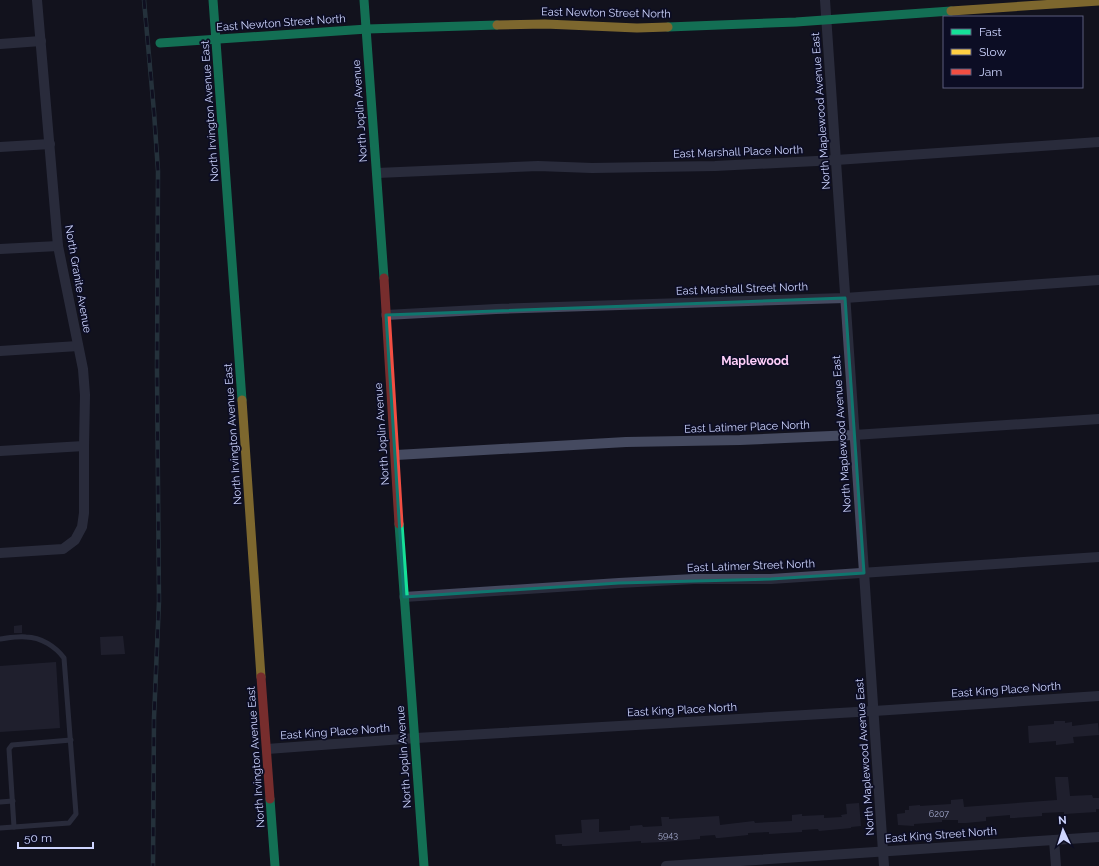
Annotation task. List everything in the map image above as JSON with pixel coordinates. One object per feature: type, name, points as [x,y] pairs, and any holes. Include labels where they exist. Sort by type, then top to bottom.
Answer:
[{"type":"street","name":"North Granite Avenue","points":[[0,553],[63,549],[75,540],[82,527],[84,513],[86,395],[83,369],[58,246],[37,0]]},
{"type":"street","name":"North Irvington Avenue East","points":[[213,0],[217,39],[275,866]]},
{"type":"street","name":"North Joplin Avenue","points":[[364,0],[396,455],[404,597],[416,738],[424,866]]},
{"type":"street","name":"North Maplewood Avenue East","points":[[825,0],[884,866]]},
{"type":"street","name":"East Newton Street North","points":[[160,43],[367,29],[545,24],[637,28],[826,20],[973,4],[1099,1]]},
{"type":"street","points":[[0,44],[41,41]]},
{"type":"street","name":"East Marshall Place North","points":[[376,173],[538,166],[592,168],[715,166],[836,160],[1099,142]]},
{"type":"street","points":[[0,148],[50,144]]},
{"type":"street","points":[[0,250],[58,246]]},
{"type":"street","name":"East Marshall Street North","points":[[386,315],[496,309],[845,298],[1099,280]]},
{"type":"street","points":[[0,351],[78,346]]},
{"type":"street","name":"East Latimer Place North","points":[[396,455],[626,442],[740,440],[854,435],[1099,419]]},
{"type":"street","points":[[0,451],[84,446]]},
{"type":"street","name":"East Latimer Street North","points":[[404,597],[619,582],[694,579],[771,579],[1099,557]]},
{"type":"street","name":"East King Place North","points":[[267,749],[416,738],[1099,696]]},
{"type":"street","name":"East King Street North","points":[[666,866],[1099,837]]},
{"type":"street","points":[[1054,840],[1056,866]]},
{"type":"lane","points":[[0,638],[27,636],[41,640],[58,649],[64,658],[76,814],[70,822],[0,828]]},
{"type":"lane","points":[[14,827],[9,749],[12,745],[71,740]]},
{"type":"lane","points":[[0,802],[12,801]]},
{"type":"highlighted area","points":[[845,298],[864,573],[771,579],[619,583],[404,597],[386,315]]},
{"type":"building","points":[[22,625],[22,633],[14,633],[14,626]]},
{"type":"building","points":[[123,636],[125,654],[101,655],[100,637]]},
{"type":"building","points":[[56,662],[60,728],[0,732],[0,666]]},
{"type":"building","points":[[1054,721],[1065,721],[1065,723],[1072,722],[1072,726],[1098,723],[1099,735],[1073,737],[1074,743],[1056,745],[1056,741],[1029,743],[1028,726],[1054,724]]},
{"type":"building","points":[[1055,777],[1068,777],[1070,796],[1092,795],[1093,798],[1099,798],[1099,809],[1096,809],[1096,812],[1064,814],[1064,812],[1042,813],[1042,816],[1014,818],[1010,818],[1010,815],[986,817],[986,821],[966,823],[958,823],[958,820],[942,820],[942,822],[914,824],[914,826],[898,825],[897,814],[905,813],[905,810],[909,810],[909,806],[951,804],[951,800],[963,799],[964,807],[1057,800]]},
{"type":"building","points":[[859,803],[861,826],[851,828],[819,831],[818,829],[802,830],[802,832],[769,834],[769,832],[748,833],[748,835],[719,838],[716,838],[715,835],[700,836],[700,839],[663,842],[641,843],[641,841],[566,846],[556,844],[555,835],[582,833],[581,820],[599,819],[599,832],[630,830],[630,826],[662,826],[661,817],[669,817],[669,819],[719,816],[720,825],[754,821],[755,823],[792,821],[792,815],[802,814],[802,816],[824,815],[824,818],[842,817],[841,815],[847,814],[846,804]]},
{"type":"railway","points":[[144,0],[158,171],[157,371],[159,601],[154,718],[153,866]]},
{"type":"traffic: fast","points":[[213,0],[242,400]]},
{"type":"traffic: fast","points":[[364,0],[384,278]]},
{"type":"traffic: fast","points":[[668,27],[796,22],[951,11]]},
{"type":"traffic: fast","points":[[160,43],[367,29],[497,25]]},
{"type":"traffic: fast","points":[[399,524],[424,866]]},
{"type":"traffic: fast","points":[[270,799],[275,866]]},
{"type":"traffic: slow","points":[[951,11],[1099,1]]},
{"type":"traffic: slow","points":[[497,25],[545,24],[637,28],[668,27]]},
{"type":"traffic: slow","points":[[242,400],[261,677]]},
{"type":"traffic: jam","points":[[384,278],[399,524]]},
{"type":"traffic: jam","points":[[261,677],[270,799]]},
{"type":"district","name":"Maplewood","points":[[755,361]]}]
